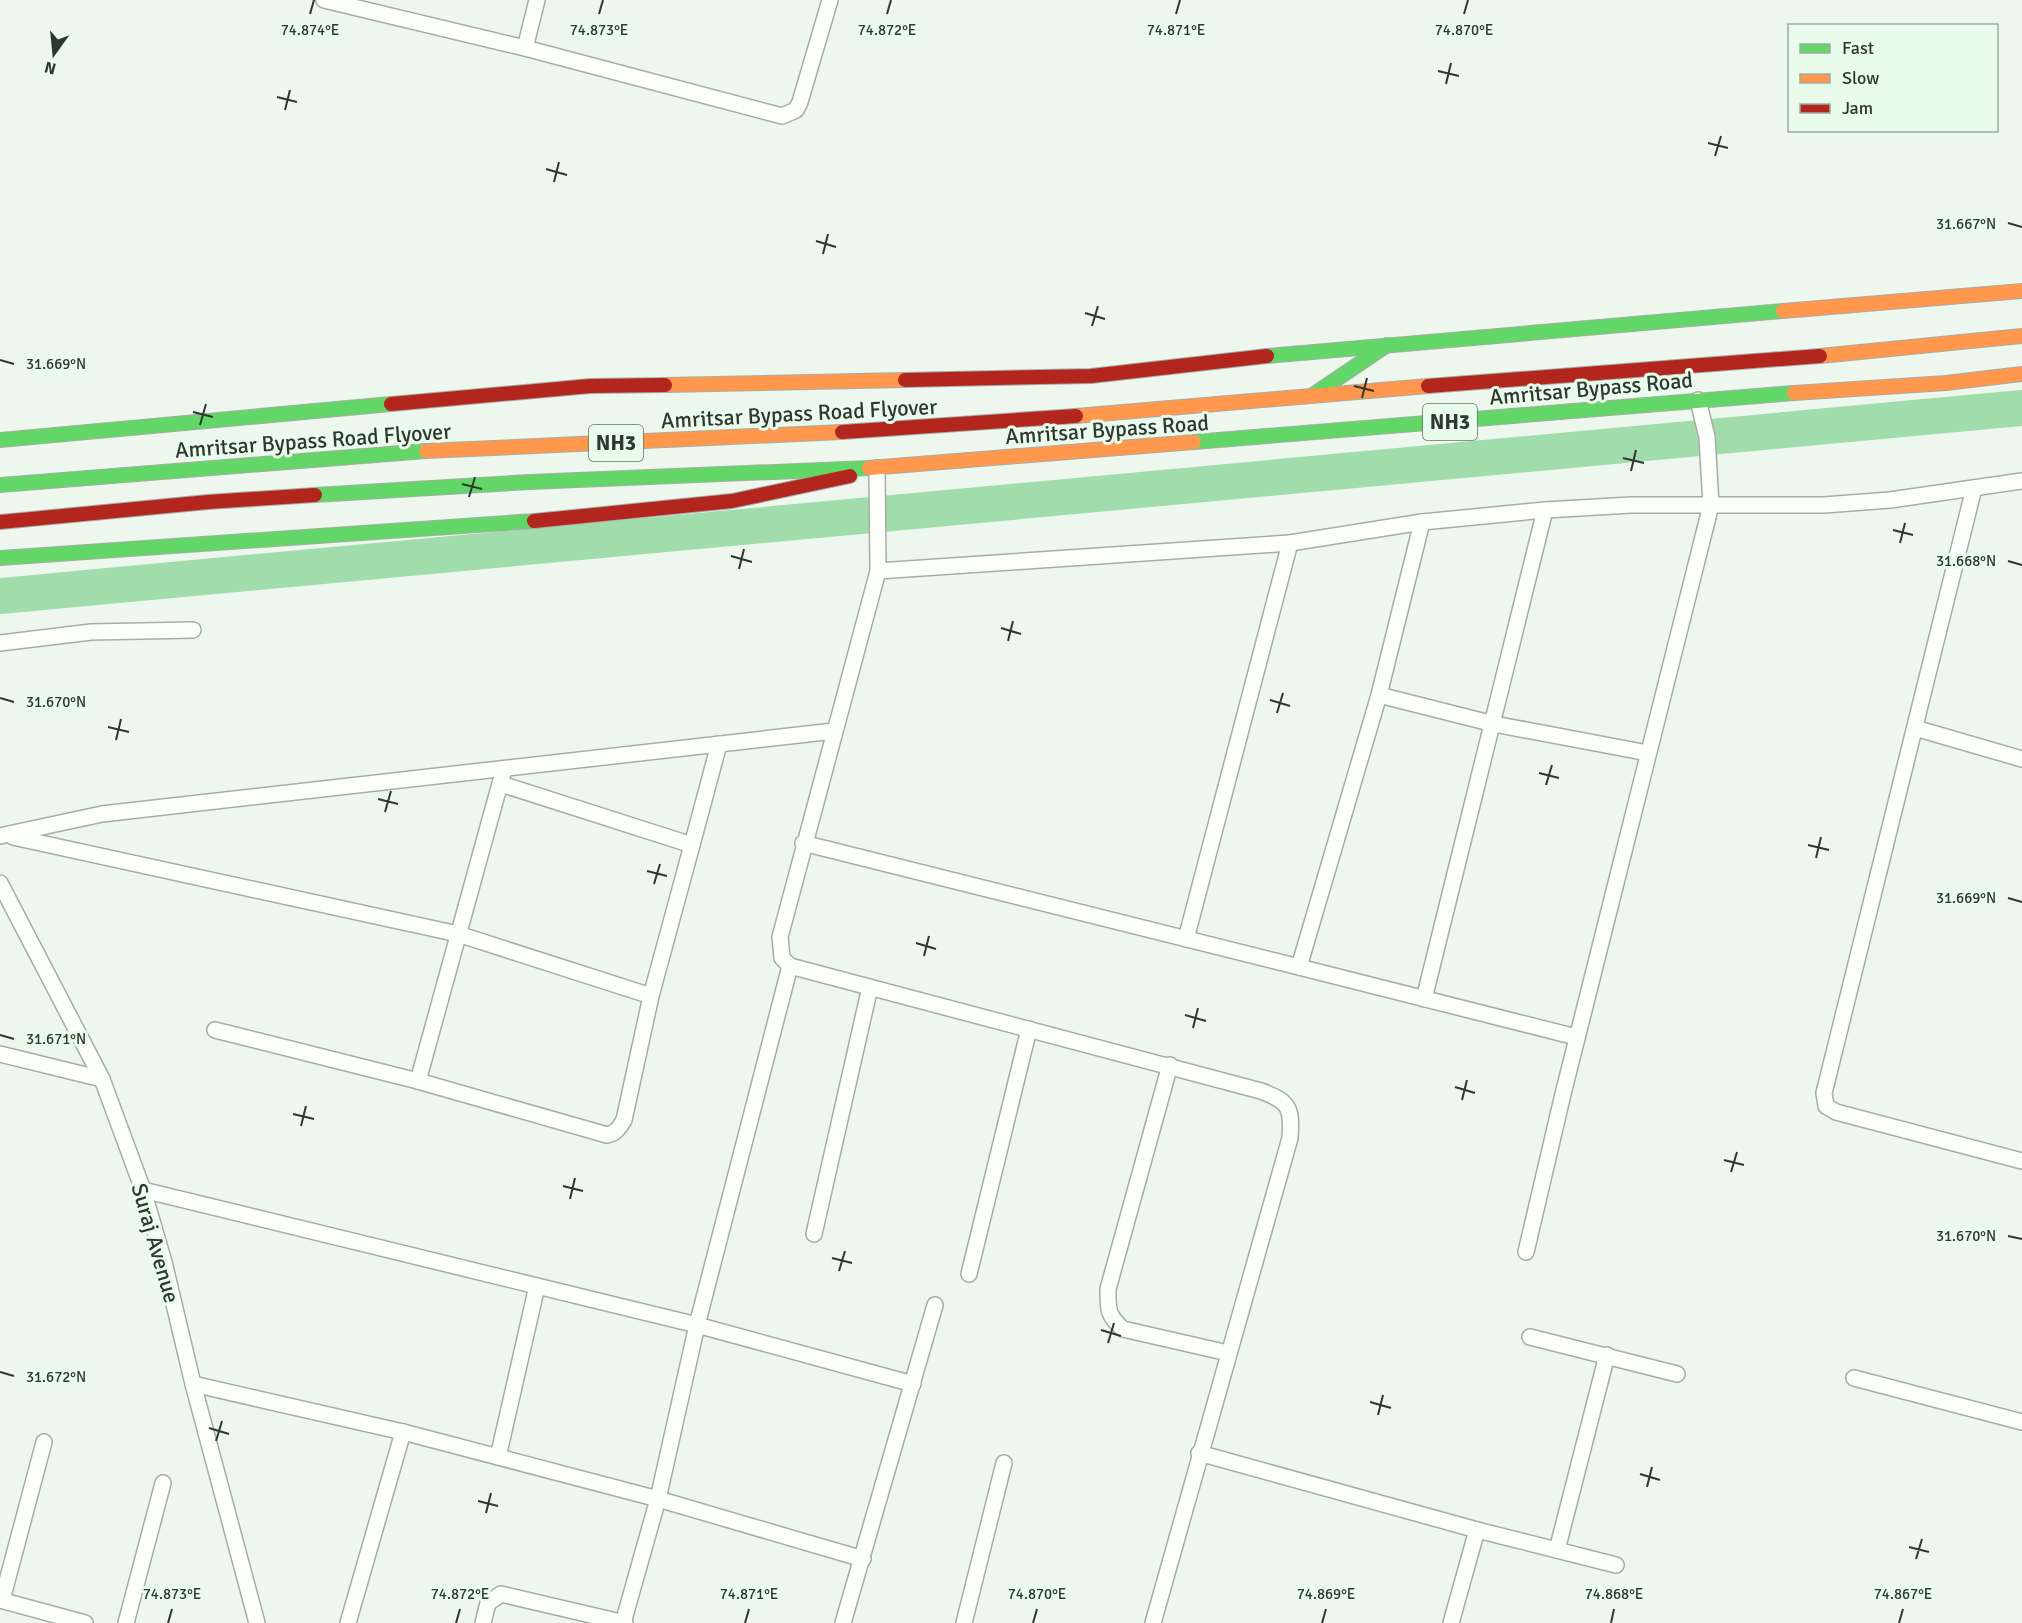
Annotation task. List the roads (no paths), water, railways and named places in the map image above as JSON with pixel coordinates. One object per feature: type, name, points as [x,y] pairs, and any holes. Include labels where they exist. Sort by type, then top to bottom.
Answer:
[{"type":"main road","points":[[0,440],[590,386],[1091,376],[1387,345],[2022,291]]},
{"type":"main road","name":"Amritsar Bypass Road","points":[[1312,396],[1842,354],[2022,336]]},
{"type":"main road","points":[[1312,396],[1387,345]]},
{"type":"main road","name":"Amritsar Bypass Road","points":[[877,468],[1698,400],[1946,383],[2022,374]]},
{"type":"main road","name":"Amritsar Bypass Road Flyover","points":[[0,485],[371,454],[938,427],[1312,396]]},
{"type":"main road","points":[[0,558],[461,527],[712,506],[810,488],[877,468]]},
{"type":"main road","name":"NH3","points":[[0,522],[208,502],[777,470],[877,468]]},
{"type":"street","points":[[324,0],[525,48],[782,116],[796,110],[800,102],[830,0]]},
{"type":"street","points":[[525,48],[537,0]]},
{"type":"street","points":[[1526,1252],[1576,1037],[1711,505],[1707,437],[1698,400]]},
{"type":"street","points":[[877,468],[878,571],[803,843],[780,937],[782,958],[790,966],[1170,1065],[1275,1096],[1287,1104],[1292,1116],[1290,1138],[1199,1453],[1153,1623]]},
{"type":"street","points":[[878,571],[1290,543],[1422,522],[1545,510],[1631,505],[1824,506],[1890,500],[2022,481]]},
{"type":"street","points":[[1974,488],[1828,1072],[1825,1101],[1830,1110],[1836,1112],[2022,1161]]},
{"type":"street","points":[[1424,999],[1494,724],[1545,510]]},
{"type":"street","points":[[1299,967],[1378,695],[1422,522]]},
{"type":"street","points":[[1186,939],[1290,543]]},
{"type":"street","points":[[0,643],[91,632],[193,630]]},
{"type":"street","points":[[1378,695],[1494,724],[1648,753]]},
{"type":"street","points":[[1915,728],[2022,759]]},
{"type":"street","points":[[4,836],[102,814],[503,777],[719,744],[834,731]]},
{"type":"street","points":[[215,1030],[418,1081],[593,1131],[612,1134],[617,1131],[624,1120],[651,996],[719,744]]},
{"type":"street","points":[[503,777],[692,845]]},
{"type":"street","points":[[418,1081],[503,777]]},
{"type":"street","points":[[4,836],[458,934],[651,996]]},
{"type":"street","points":[[803,843],[1576,1037]]},
{"type":"street","name":"Suraj Avenue","points":[[0,884],[102,1079],[143,1190],[164,1262],[193,1384],[257,1623]]},
{"type":"street","points":[[483,1623],[488,1603],[501,1594],[624,1623],[658,1499],[697,1325],[790,966]]},
{"type":"street","points":[[814,1234],[870,987]]},
{"type":"street","points":[[969,1274],[1029,1029]]},
{"type":"street","points":[[0,1054],[102,1079]]},
{"type":"street","points":[[1170,1065],[1108,1289],[1108,1308],[1111,1319],[1123,1329],[1228,1353]]},
{"type":"street","points":[[143,1190],[697,1325],[913,1384]]},
{"type":"street","points":[[498,1457],[537,1286]]},
{"type":"street","points":[[843,1623],[935,1305]]},
{"type":"street","points":[[1530,1337],[1677,1374]]},
{"type":"street","points":[[1557,1550],[1607,1355]]},
{"type":"street","points":[[1854,1378],[2022,1422]]},
{"type":"street","points":[[193,1384],[403,1432],[658,1499],[863,1559]]},
{"type":"street","points":[[348,1623],[403,1432]]},
{"type":"street","points":[[44,1442],[1,1600],[85,1623]]},
{"type":"street","points":[[1199,1453],[1476,1530],[1616,1565]]},
{"type":"street","points":[[964,1623],[1004,1463]]},
{"type":"street","points":[[126,1623],[163,1483]]},
{"type":"street","points":[[1451,1623],[1476,1530]]},
{"type":"waterway","points":[[0,596],[2022,408]]}]
